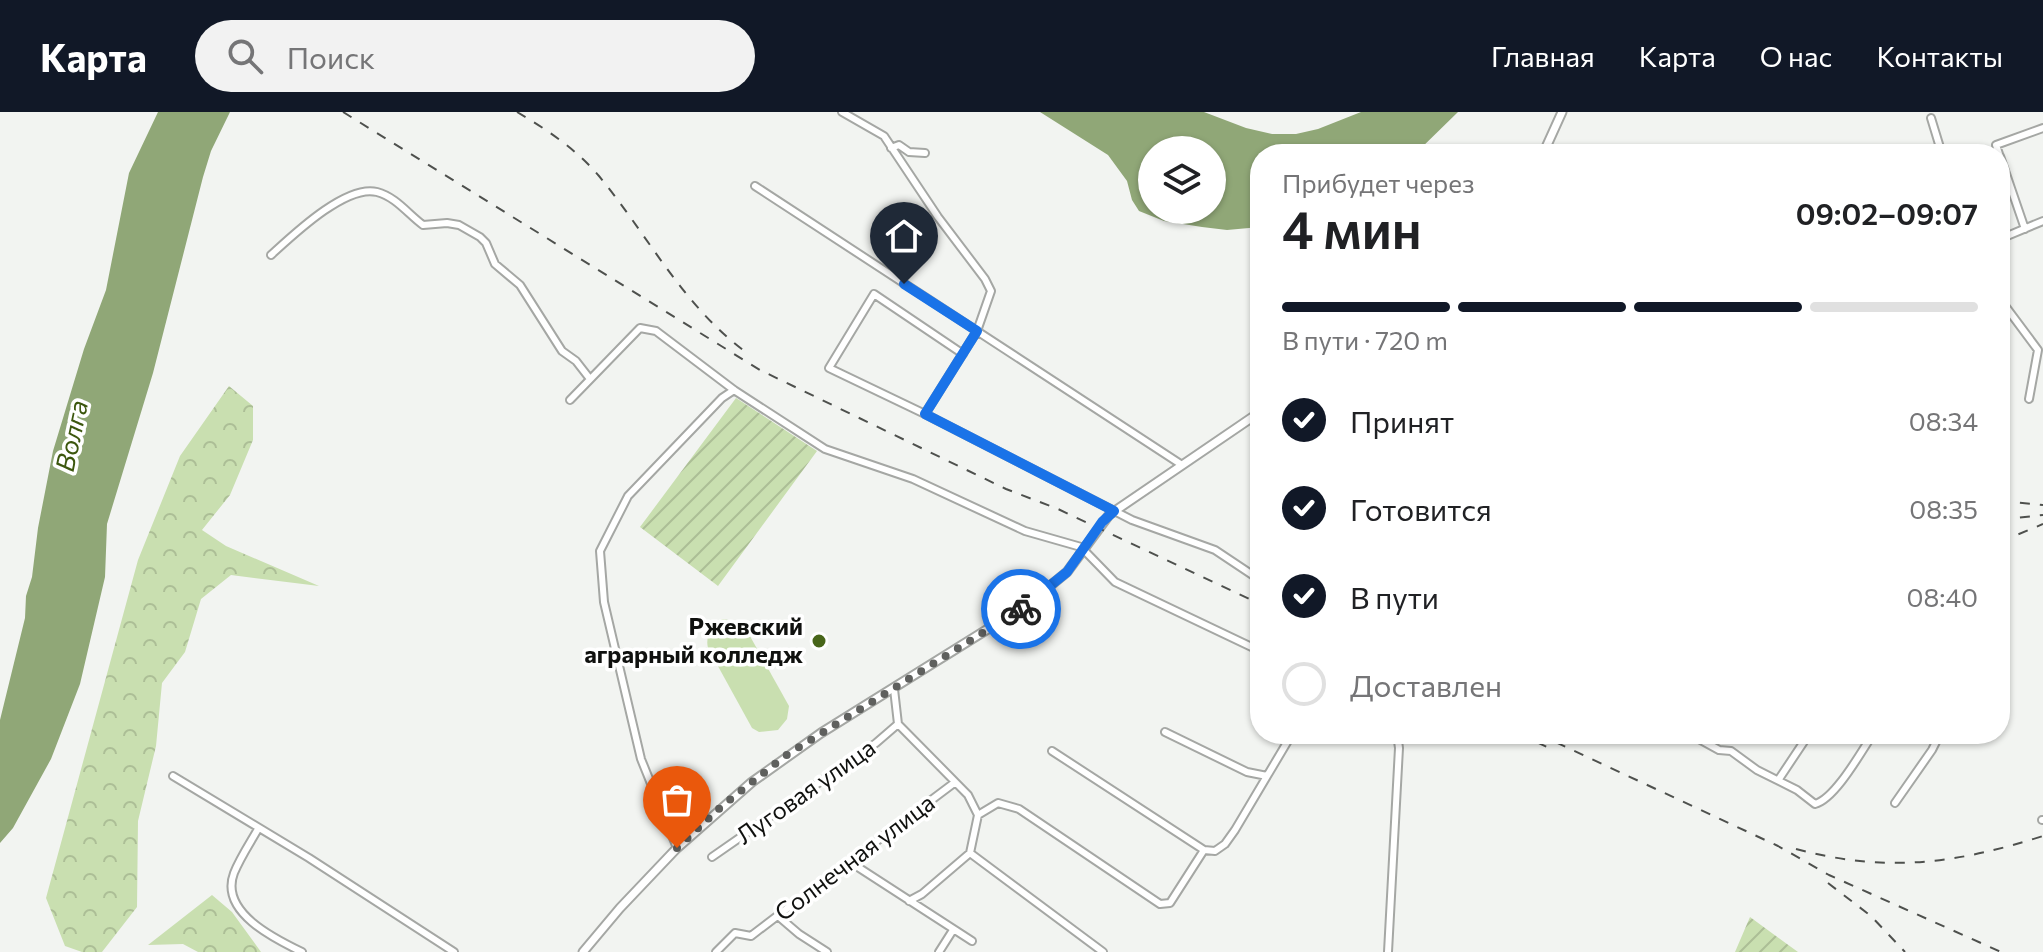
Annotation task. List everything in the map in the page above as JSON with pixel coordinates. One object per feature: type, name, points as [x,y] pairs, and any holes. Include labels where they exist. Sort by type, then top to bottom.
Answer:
[{"type":"main road","points":[[1548,144],[1562,112]]},
{"type":"main road","points":[[583,952],[677,848],[722,806],[785,756],[1028,604],[1067,572],[1114,511],[1250,419]]},
{"type":"street","points":[[842,112],[884,136],[991,291],[977,331],[925,414]]},
{"type":"street","points":[[1931,118],[1939,144]]},
{"type":"street","points":[[1999,144],[2043,128]]},
{"type":"street","points":[[891,148],[899,145],[909,152],[925,153]]},
{"type":"street","points":[[2010,185],[2025,229]]},
{"type":"street","points":[[755,186],[1182,465]]},
{"type":"street","points":[[271,255],[345,197],[360,192],[376,192],[392,199],[423,225],[459,225],[480,237],[495,264],[520,285],[562,351],[576,361],[590,379]]},
{"type":"street","points":[[2010,235],[2043,221]]},
{"type":"street","points":[[963,354],[874,294],[829,368],[1114,511],[1215,550],[1250,573]]},
{"type":"street","points":[[2010,312],[2038,350],[2029,399]]},
{"type":"street","points":[[570,400],[640,328],[656,331],[734,390],[825,449],[913,479],[1025,531],[1084,550],[1115,582],[1250,646]]},
{"type":"street","points":[[677,848],[641,759],[604,602],[600,551],[628,496],[722,398],[734,390]]},
{"type":"street","points":[[894,689],[898,724],[968,795],[978,815],[970,853],[922,894],[909,901]]},
{"type":"street","name":"Луговая улица","points":[[712,857],[876,743],[898,724]]},
{"type":"street","points":[[1165,732],[1247,772],[1267,776]]},
{"type":"street","points":[[1052,751],[1204,850],[1215,851],[1225,844],[1286,744]]},
{"type":"street","points":[[1388,952],[1398,744]]},
{"type":"street","points":[[1708,744],[1719,750],[1731,751],[1815,804],[1822,802],[1833,790],[1866,744]]},
{"type":"street","points":[[1779,779],[1802,744]]},
{"type":"street","points":[[1895,803],[1935,744]]},
{"type":"street","points":[[173,776],[309,858],[454,952]]},
{"type":"street","name":"Солнечная улица","points":[[716,952],[735,933],[751,936],[789,907],[822,888],[850,862],[954,783]]},
{"type":"street","points":[[978,815],[998,803],[1019,809],[1160,904],[1170,903],[1204,850]]},
{"type":"street","points":[[258,829],[232,876],[232,891],[239,909],[270,936],[302,952]]},
{"type":"street","points":[[970,853],[1103,952]]},
{"type":"street","points":[[850,862],[972,941]]},
{"type":"street","points":[[778,916],[827,952]]},
{"type":"street","points":[[939,952],[953,930]]},
{"type":"green space","points":[[229,386],[253,406],[253,440],[230,495],[202,530],[226,546],[319,586],[231,575],[201,599],[185,652],[162,683],[156,746],[138,821],[137,907],[102,952],[82,952],[65,946],[46,898],[138,560],[180,456]]},
{"type":"green space","points":[[736,398],[817,451],[718,586],[640,527]]},
{"type":"green space","points":[[723,619],[734,621],[746,629],[789,706],[787,719],[778,730],[759,732],[752,728],[708,648],[710,630]]},
{"type":"green space","points":[[212,895],[232,912],[261,952],[198,952],[183,944],[148,945]]},
{"type":"green space","points":[[1750,917],[1798,952],[1735,952]]},
{"type":"water","name":"Волга","points":[[158,112],[230,112],[211,151],[203,177],[153,373],[107,524],[105,577],[80,684],[51,759],[13,828],[0,843],[0,720],[25,618],[26,596],[32,577],[53,451],[84,349],[106,290],[129,173]]},
{"type":"water","points":[[1040,112],[1204,112],[1246,128],[1272,134],[1296,134],[1361,112],[1458,112],[1425,144],[1250,144],[1250,228],[1227,230],[1183,224],[1226,224],[1226,136],[1138,136],[1138,209],[1127,181],[1108,155]]},
{"type":"railway","points":[[343,112],[760,370],[1006,489],[1058,509],[1250,599]]},
{"type":"railway","points":[[517,112],[560,140],[590,166],[683,290],[721,332],[743,350]]},
{"type":"railway","points":[[2010,502],[2043,505]]},
{"type":"railway","points":[[2010,518],[2043,515]]},
{"type":"railway","points":[[2010,538],[2043,524]]},
{"type":"railway","points":[[1541,744],[1547,747]]},
{"type":"railway","points":[[1559,744],[1778,846],[1829,875],[2001,952]]},
{"type":"railway","points":[[1796,849],[1860,861],[1920,862],[1980,853],[2043,836]]},
{"type":"railway","points":[[1828,883],[1871,916],[1905,952]]},
{"type":"way so far","points":[[677,848],[722,806],[785,756],[1021,609]]},
{"type":"place","name":"Ржевский аграрный колледж","points":[[819,641]]},
{"type":"route","points":[[904,284],[977,331],[925,414],[1114,511],[1102,522],[1067,572],[1021,609]]}]
